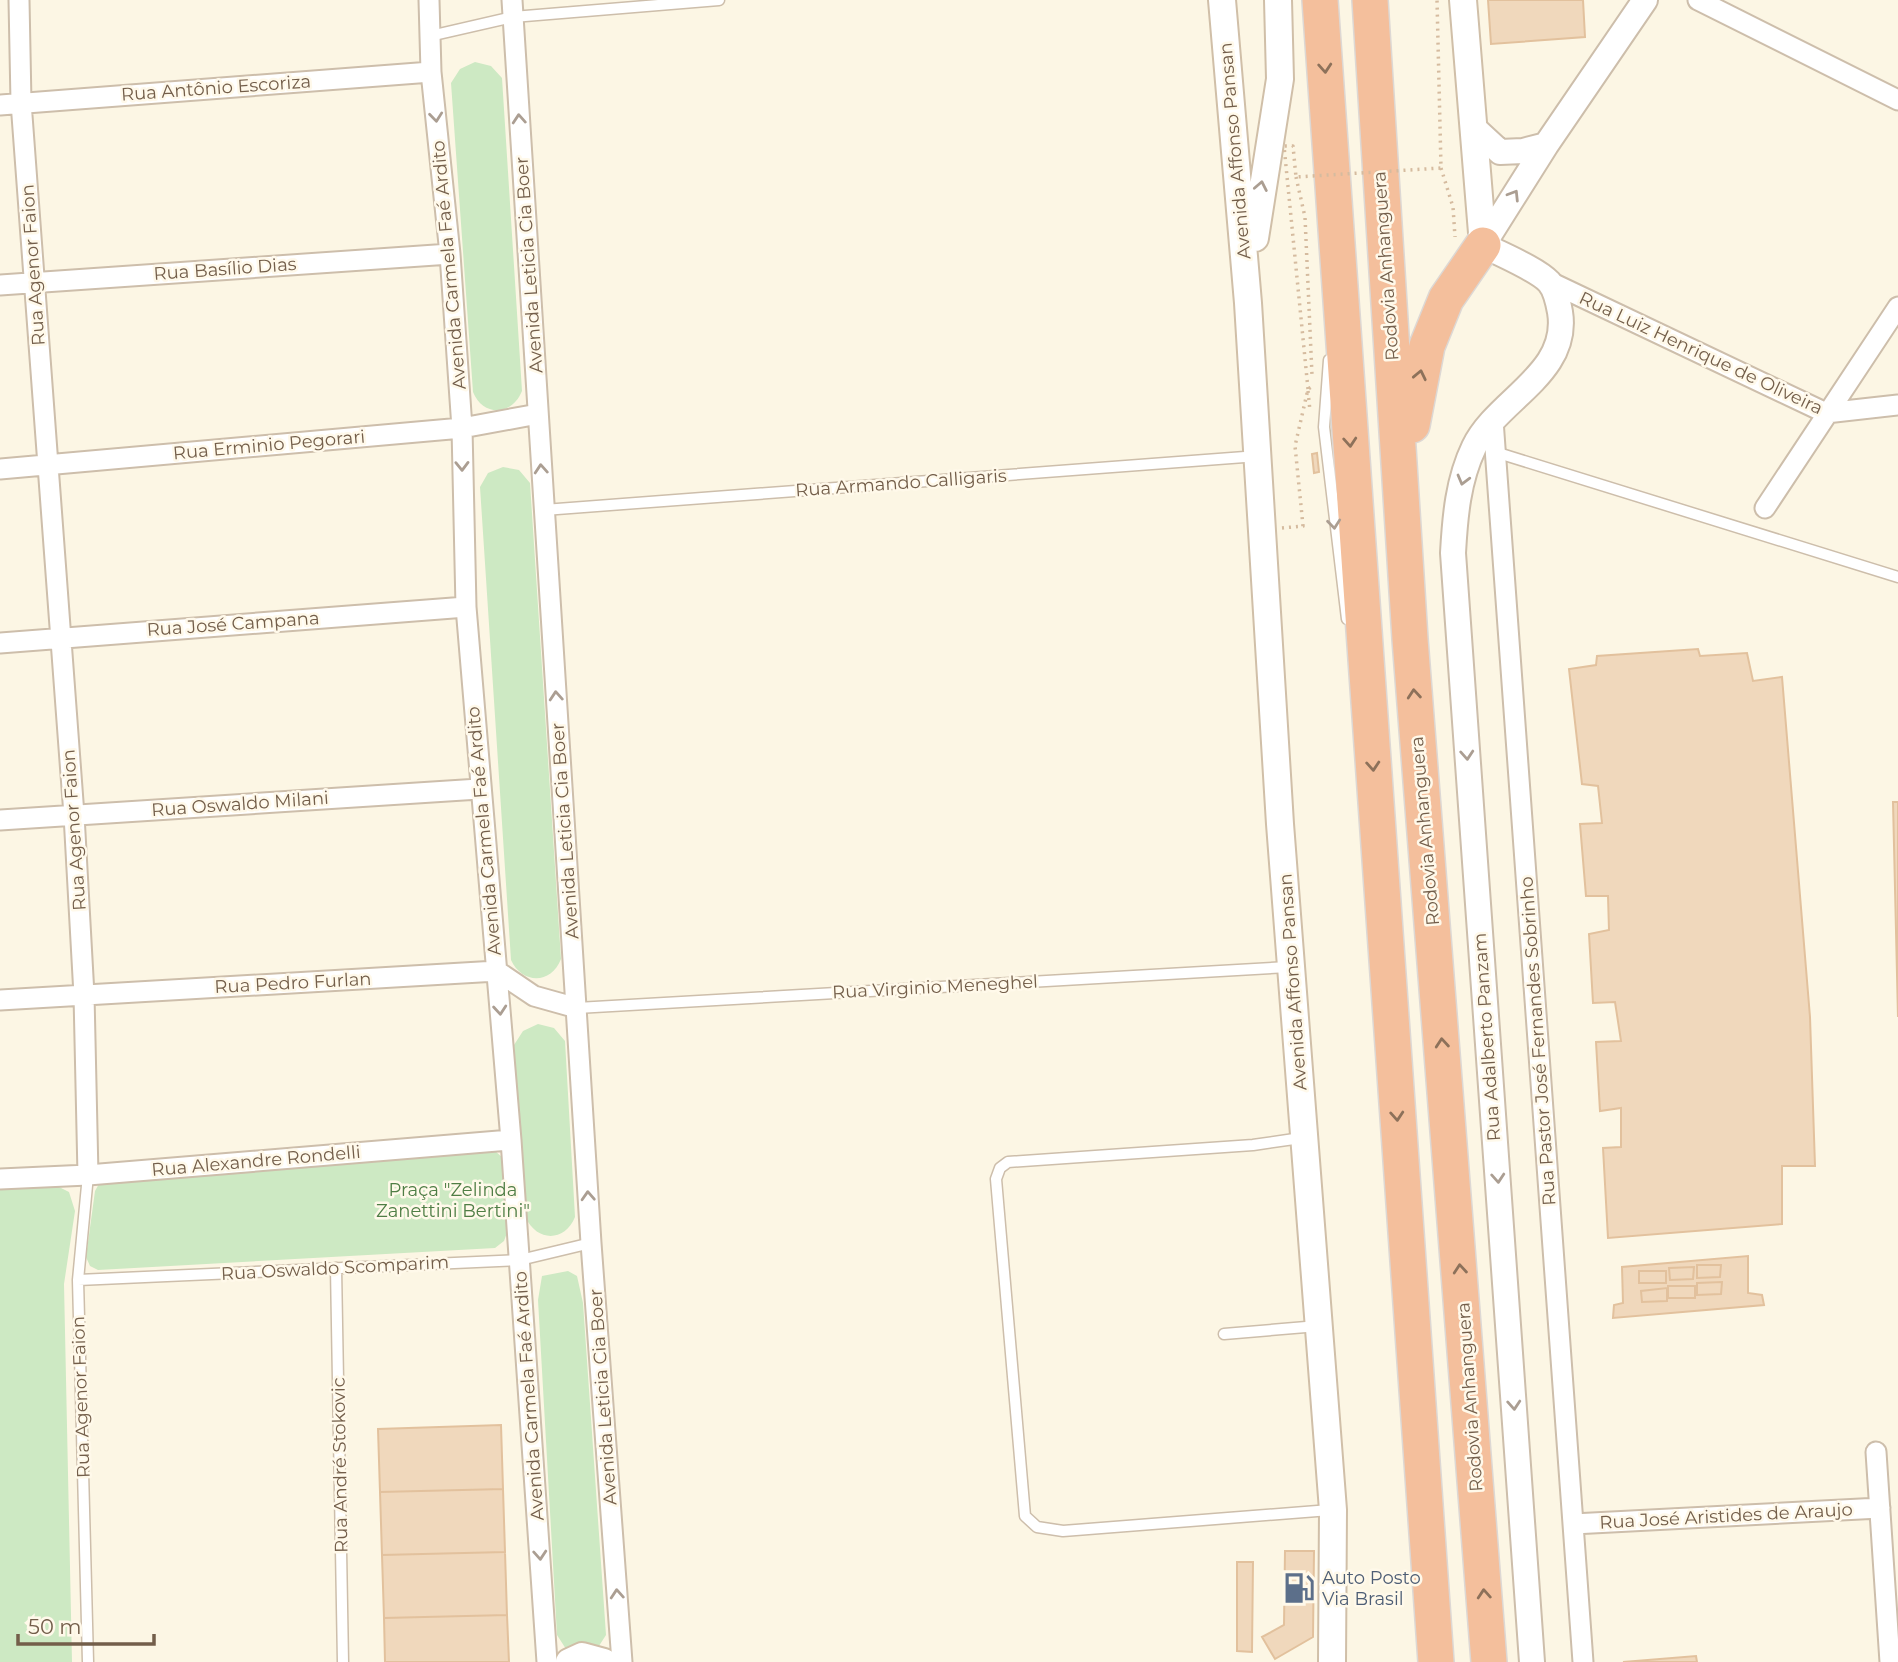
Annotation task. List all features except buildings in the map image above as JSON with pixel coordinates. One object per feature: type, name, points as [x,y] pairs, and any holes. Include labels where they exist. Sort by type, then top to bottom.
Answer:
[{"type":"highway","points":[[1320,0],[1433,1654]]},
{"type":"highway","name":"Rodovia Anhanguera","points":[[1376,6],[1374,74],[1410,639],[1489,1662]]},
{"type":"highway","points":[[1410,639],[1410,446],[1418,381],[1427,346],[1446,299],[1483,245]]},
{"type":"main road","name":"Avenida Affonso Pansan","points":[[1222,0],[1248,303],[1292,967],[1333,1510],[1332,1662]]},
{"type":"main road","name":"Avenida Affonso Pansan","points":[[1248,303],[1258,200],[1280,79],[1278,0]]},
{"type":"main road","points":[[1463,0],[1483,245]]},
{"type":"main road","points":[[569,1662],[582,1656],[604,1662]]},
{"type":"street","name":"Rua Agenor Faion","points":[[19,0],[21,102],[33,281],[74,815],[84,995],[88,1175]]},
{"type":"street","name":"Avenida Carmela Faé Ardito","points":[[429,0],[431,72],[450,254],[461,428],[466,607],[479,789],[512,1140],[547,1662]]},
{"type":"street","points":[[1548,281],[1483,245],[1546,145],[1645,0]]},
{"type":"street","points":[[1698,0],[1898,100]]},
{"type":"street","name":"Avenida Leticia Cia Boer","points":[[512,8],[591,1243],[622,1662]]},
{"type":"street","name":"Rua Antônio Escoriza","points":[[0,105],[431,72]]},
{"type":"street","points":[[1475,129],[1500,152],[1523,151],[1546,145]]},
{"type":"street","name":"Rua Basílio Dias","points":[[0,285],[450,254]]},
{"type":"street","name":"Rua Luiz Henrique de Oliveira","points":[[1548,281],[1826,413],[1898,405]]},
{"type":"street","name":"Rua Adalberto Panzam","points":[[1532,1662],[1453,553],[1462,481],[1474,446],[1493,420],[1544,371],[1560,335],[1558,296],[1548,281]]},
{"type":"street","points":[[1765,508],[1898,307]]},
{"type":"street","name":"Rua Erminio Pegorari","points":[[0,469],[461,428],[538,414]]},
{"type":"street","name":"Rua Pastor José Fernandes Sobrinho","points":[[1493,420],[1583,1662]]},
{"type":"street","name":"Rua José Campana","points":[[0,643],[466,607]]},
{"type":"street","name":"Rua Oswaldo Milani","points":[[0,820],[479,789]]},
{"type":"street","points":[[497,971],[534,996],[577,1008]]},
{"type":"street","name":"Rua Pedro Furlan","points":[[0,1000],[497,971]]},
{"type":"street","name":"Rua Alexandre Rondelli","points":[[0,1179],[88,1175],[512,1140]]},
{"type":"street","points":[[1876,1452],[1891,1662]]},
{"type":"street","name":"Rua José Aristides de Araujo","points":[[1573,1524],[1880,1508]]},
{"type":"lane","points":[[430,36],[512,8],[719,0]]},
{"type":"lane","points":[[1332,331],[1340,286]]},
{"type":"lane","points":[[1331,345],[1324,426],[1339,575],[1349,635]]},
{"type":"lane","points":[[1495,452],[1898,577]]},
{"type":"lane","name":"Rua Armando Calligaris","points":[[544,510],[1258,456]]},
{"type":"lane","points":[[1356,660],[1368,699]]},
{"type":"lane","name":"Rua Virginio Meneghel","points":[[577,1008],[1292,967]]},
{"type":"lane","points":[[1305,1138],[1253,1145],[1007,1162],[1000,1167],[996,1179],[1025,1516],[1037,1527],[1063,1531],[1333,1510]]},
{"type":"lane","name":"Rua Agenor Faion","points":[[88,1175],[78,1280],[88,1662]]},
{"type":"lane","name":"Rua Oswaldo Scomparim","points":[[78,1280],[520,1260],[591,1243]]},
{"type":"lane","name":"Rua André Stokovic","points":[[336,1268],[344,1662]]},
{"type":"lane","points":[[1224,1334],[1319,1326]]},
{"type":"path","points":[[1437,0],[1441,168],[1453,207]]},
{"type":"path","points":[[1308,389],[1313,388],[1305,217],[1296,177],[1293,146],[1284,146],[1311,423]]},
{"type":"path","points":[[1296,177],[1441,168]]},
{"type":"path","points":[[1263,530],[1303,526],[1295,446],[1308,389]]},
{"type":"green space","points":[[475,62],[491,66],[502,78],[522,391],[512,405],[498,410],[483,406],[473,392],[451,83],[460,69]]},
{"type":"green space","points":[[503,467],[519,470],[530,483],[561,959],[551,974],[536,978],[522,974],[511,960],[480,487],[488,473]]},
{"type":"green space","points":[[538,1024],[554,1028],[565,1041],[575,1217],[565,1231],[551,1236],[537,1231],[526,1218],[514,1045],[523,1031]]},
{"type":"green space","name":"Praça \"Zelinda Zanettini Bertini\"","points":[[494,1150],[504,1159],[508,1230],[504,1241],[495,1248],[98,1270],[90,1266],[86,1257],[95,1191],[100,1182]]},
{"type":"green space","points":[[57,1186],[69,1192],[75,1211],[64,1284],[72,1662],[0,1662],[0,1188]]},
{"type":"green space","points":[[568,1271],[577,1276],[583,1303],[606,1635],[597,1649],[566,1649],[557,1635],[538,1300],[542,1276]]},
{"type":"place","name":"Auto Posto Via Brasil","points":[[1299,1588]]}]
